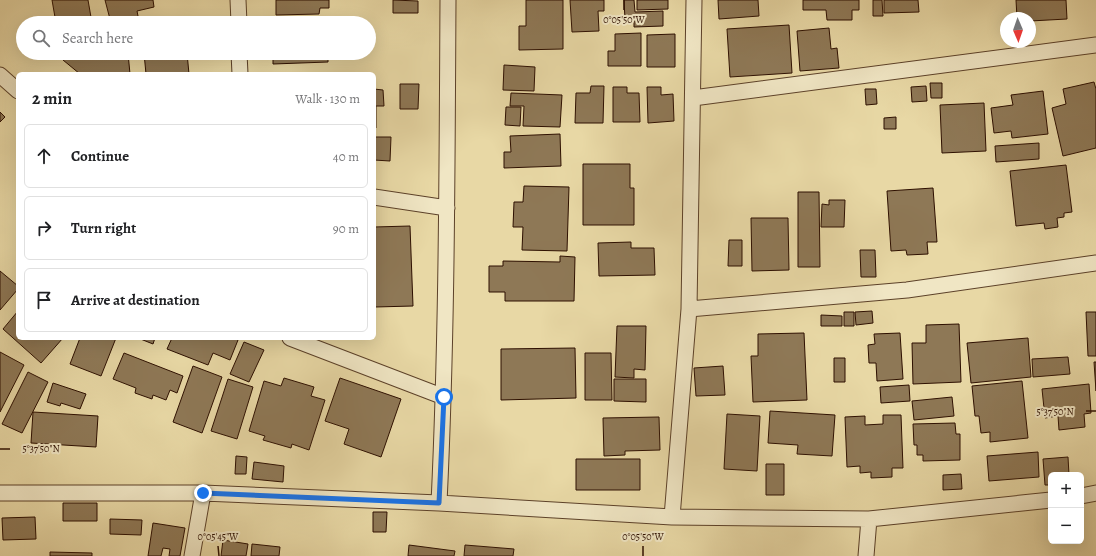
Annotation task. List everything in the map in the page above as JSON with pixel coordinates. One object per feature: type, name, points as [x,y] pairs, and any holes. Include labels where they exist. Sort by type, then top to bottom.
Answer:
[{"type":"street","points":[[238,0],[238,16]]},
{"type":"street","points":[[439,503],[444,397],[448,0]]},
{"type":"street","points":[[672,517],[689,309],[694,0]]},
{"type":"street","points":[[693,98],[1096,45]]},
{"type":"street","points":[[239,60],[240,72]]},
{"type":"street","points":[[0,75],[16,89]]},
{"type":"street","points":[[376,197],[447,208]]},
{"type":"street","points":[[689,309],[907,290],[1096,263]]},
{"type":"street","points":[[295,340],[444,397]]},
{"type":"street","points":[[0,493],[203,493],[439,503],[672,517],[869,519],[1048,500]]},
{"type":"street","points":[[192,556],[203,493]]},
{"type":"street","points":[[1084,495],[1096,493]]},
{"type":"street","points":[[866,556],[869,519]]},
{"type":"building","points":[[52,0],[88,0],[91,16],[55,16]]},
{"type":"building","points":[[105,0],[153,0],[154,7],[137,11],[138,16],[109,16]]},
{"type":"building","points":[[276,0],[329,0],[329,8],[320,8],[319,14],[276,15]]},
{"type":"building","points":[[393,0],[418,1],[418,13],[393,13]]},
{"type":"building","points":[[526,0],[563,0],[563,49],[519,50],[519,26],[526,26]]},
{"type":"building","points":[[570,0],[604,0],[604,11],[598,11],[599,31],[572,32]]},
{"type":"building","points":[[624,0],[634,0],[635,12],[663,11],[663,26],[634,27],[634,20],[625,20]]},
{"type":"building","points":[[637,0],[668,0],[668,9],[637,10]]},
{"type":"building","points":[[718,0],[758,0],[759,16],[719,19]]},
{"type":"building","points":[[803,0],[859,0],[859,10],[852,10],[852,20],[827,20],[826,10],[803,10]]},
{"type":"building","points":[[873,0],[882,0],[883,16],[873,16]]},
{"type":"building","points":[[884,0],[918,0],[919,12],[884,13]]},
{"type":"building","points":[[1016,0],[1066,0],[1067,19],[1036,21],[1036,12],[1017,12]]},
{"type":"building","points":[[789,25],[792,73],[730,77],[727,29]]},
{"type":"building","points":[[829,28],[831,49],[837,48],[839,68],[800,71],[797,31]]},
{"type":"building","points":[[641,33],[641,66],[608,66],[608,51],[615,51],[615,34]]},
{"type":"building","points":[[675,34],[675,67],[647,67],[647,35]]},
{"type":"building","points":[[63,60],[129,60],[130,72],[78,72]]},
{"type":"building","points":[[145,60],[188,60],[189,72],[146,72]]},
{"type":"building","points":[[273,60],[328,60],[328,62],[273,64]]},
{"type":"building","points":[[504,65],[535,67],[534,91],[503,90]]},
{"type":"building","points":[[1094,82],[1096,89],[1096,148],[1063,156],[1052,108],[1066,104],[1063,89]]},
{"type":"building","points":[[930,83],[942,83],[942,98],[931,98]]},
{"type":"building","points":[[400,84],[419,84],[418,109],[400,109]]},
{"type":"building","points":[[591,86],[604,86],[603,123],[575,123],[576,93],[590,93]]},
{"type":"building","points":[[926,86],[927,101],[912,102],[911,87]]},
{"type":"building","points":[[613,87],[627,87],[627,93],[639,93],[640,122],[613,122]]},
{"type":"building","points":[[647,87],[661,87],[661,95],[673,94],[674,121],[648,123]]},
{"type":"building","points":[[376,89],[383,90],[384,106],[376,106]]},
{"type":"building","points":[[865,89],[876,89],[877,104],[866,105]]},
{"type":"building","points":[[1043,91],[1048,134],[1012,138],[1011,131],[994,133],[991,108],[1013,105],[1011,95]]},
{"type":"building","points":[[511,93],[562,95],[560,127],[523,126],[524,106],[510,106]]},
{"type":"building","points":[[984,103],[986,151],[942,153],[940,105]]},
{"type":"building","points":[[506,107],[521,107],[520,126],[505,125]]},
{"type":"building","points":[[0,112],[5,117],[0,122]]},
{"type":"building","points":[[896,117],[896,129],[884,129],[884,118]]},
{"type":"building","points":[[560,134],[561,166],[504,168],[504,152],[511,152],[510,136]]},
{"type":"building","points":[[376,137],[391,137],[390,161],[376,160]]},
{"type":"building","points":[[1039,143],[1039,159],[996,162],[995,146]]},
{"type":"building","points":[[583,164],[630,164],[630,188],[634,188],[634,225],[583,225]]},
{"type":"building","points":[[1066,165],[1072,212],[1064,213],[1064,217],[1057,218],[1058,227],[1045,229],[1044,223],[1016,226],[1010,171]]},
{"type":"building","points":[[524,186],[569,187],[567,251],[522,250],[523,227],[513,227],[514,202],[523,202]]},
{"type":"building","points":[[933,188],[937,242],[927,242],[928,254],[907,255],[906,250],[891,251],[887,191]]},
{"type":"building","points":[[798,192],[819,192],[820,267],[798,267]]},
{"type":"building","points":[[829,200],[845,200],[844,227],[821,227],[822,204],[829,205]]},
{"type":"building","points":[[751,218],[788,218],[789,270],[752,271]]},
{"type":"building","points":[[410,226],[413,306],[376,307],[376,227]]},
{"type":"building","points":[[729,240],[742,240],[742,266],[728,266]]},
{"type":"building","points":[[631,242],[631,248],[654,248],[655,275],[599,276],[598,243]]},
{"type":"building","points":[[860,250],[875,250],[876,277],[861,277]]},
{"type":"building","points":[[560,256],[575,257],[574,301],[505,301],[505,292],[489,292],[489,266],[503,266],[503,261],[560,262]]},
{"type":"building","points":[[0,271],[16,284],[16,291],[0,310]]},
{"type":"building","points":[[872,311],[873,323],[856,325],[855,312]]},
{"type":"building","points":[[844,312],[854,312],[854,326],[844,326]]},
{"type":"building","points":[[1086,312],[1096,312],[1096,356],[1088,356]]},
{"type":"building","points":[[16,313],[16,340],[61,340],[41,363],[3,329]]},
{"type":"building","points":[[821,315],[842,316],[842,326],[821,326]]},
{"type":"building","points":[[959,324],[961,382],[913,384],[912,343],[926,343],[926,325]]},
{"type":"building","points":[[617,326],[646,326],[645,370],[634,369],[634,378],[615,377]]},
{"type":"building","points":[[804,333],[807,400],[753,402],[751,356],[758,356],[758,334]]},
{"type":"building","points":[[900,333],[903,379],[877,381],[876,363],[869,363],[868,345],[875,344],[874,334]]},
{"type":"building","points":[[1028,338],[1031,377],[971,383],[967,343]]},
{"type":"building","points":[[79,340],[115,340],[101,376],[70,364]]},
{"type":"building","points":[[143,340],[154,340],[153,344]]},
{"type":"building","points":[[171,340],[238,340],[230,360],[213,353],[208,365],[167,349]]},
{"type":"building","points":[[244,342],[264,350],[249,382],[230,374]]},
{"type":"building","points":[[575,348],[576,398],[501,400],[501,349]]},
{"type":"building","points":[[0,352],[24,365],[0,412]]},
{"type":"building","points":[[124,353],[183,376],[177,393],[170,390],[166,400],[153,395],[152,399],[135,393],[136,388],[113,379]]},
{"type":"building","points":[[585,353],[611,353],[612,400],[585,400]]},
{"type":"building","points":[[1068,357],[1070,374],[1033,377],[1032,359]]},
{"type":"building","points":[[834,358],[845,358],[845,382],[834,382]]},
{"type":"building","points":[[1094,362],[1096,362],[1096,391]]},
{"type":"building","points":[[193,366],[222,377],[202,433],[173,422]]},
{"type":"building","points":[[723,366],[725,395],[696,396],[694,368]]},
{"type":"building","points":[[28,372],[48,382],[22,433],[2,424]]},
{"type":"building","points":[[284,378],[314,387],[311,396],[325,400],[309,450],[292,444],[291,448],[263,440],[265,436],[249,431],[264,381],[281,386]]},
{"type":"building","points":[[340,378],[401,399],[381,457],[344,444],[349,429],[325,421]]},
{"type":"building","points":[[228,379],[253,387],[237,439],[211,431]]},
{"type":"building","points":[[614,379],[646,379],[646,402],[614,401]]},
{"type":"building","points":[[1022,381],[1028,438],[990,442],[990,432],[981,433],[979,416],[975,416],[972,386]]},
{"type":"building","points":[[53,383],[86,394],[80,409],[61,403],[60,406],[47,402]]},
{"type":"building","points":[[1089,384],[1091,413],[1084,414],[1085,427],[1059,430],[1058,416],[1045,418],[1042,389]]},
{"type":"building","points":[[909,385],[910,401],[881,403],[880,387]]},
{"type":"building","points":[[952,397],[954,416],[914,420],[912,401]]},
{"type":"building","points":[[770,411],[835,415],[832,456],[797,454],[798,445],[768,443]]},
{"type":"building","points":[[33,412],[98,416],[96,447],[31,443]]},
{"type":"building","points":[[727,414],[760,416],[757,471],[724,469]]},
{"type":"building","points":[[883,415],[901,415],[903,468],[892,468],[892,477],[871,478],[871,472],[860,473],[860,466],[847,467],[845,417],[865,416],[865,425],[883,424]]},
{"type":"building","points":[[659,417],[660,450],[625,451],[625,455],[604,456],[603,418]]},
{"type":"building","points":[[955,423],[956,434],[960,434],[960,460],[923,461],[923,455],[917,455],[917,445],[914,445],[913,424]]},
{"type":"building","points":[[1038,452],[1039,477],[989,481],[987,456]]},
{"type":"building","points":[[236,456],[247,457],[246,474],[235,474]]},
{"type":"building","points":[[1068,457],[1069,472],[1048,472],[1048,485],[1045,485],[1043,459]]},
{"type":"building","points":[[576,459],[640,459],[640,490],[576,490]]},
{"type":"building","points":[[254,462],[284,466],[283,482],[252,479]]},
{"type":"building","points":[[766,464],[784,464],[784,495],[766,495]]},
{"type":"building","points":[[961,474],[962,489],[943,490],[943,475]]},
{"type":"building","points":[[63,503],[97,503],[97,521],[63,521]]},
{"type":"building","points":[[373,512],[387,512],[386,532],[373,532]]},
{"type":"building","points":[[35,517],[36,539],[3,540],[2,518]]},
{"type":"building","points":[[110,519],[142,520],[141,535],[110,534]]},
{"type":"building","points":[[153,523],[185,528],[180,556],[169,556],[170,549],[163,548],[161,556],[148,556]]},
{"type":"building","points":[[223,540],[248,544],[246,556],[221,556]]},
{"type":"building","points":[[252,544],[280,547],[279,556],[251,556]]},
{"type":"building","points":[[409,545],[455,551],[454,556],[408,556]]},
{"type":"building","points":[[465,545],[514,549],[513,556],[464,556]]},
{"type":"building","points":[[50,552],[92,553],[92,556],[50,556]]},
{"type":"route","points":[[203,493],[439,503],[444,397]]}]
